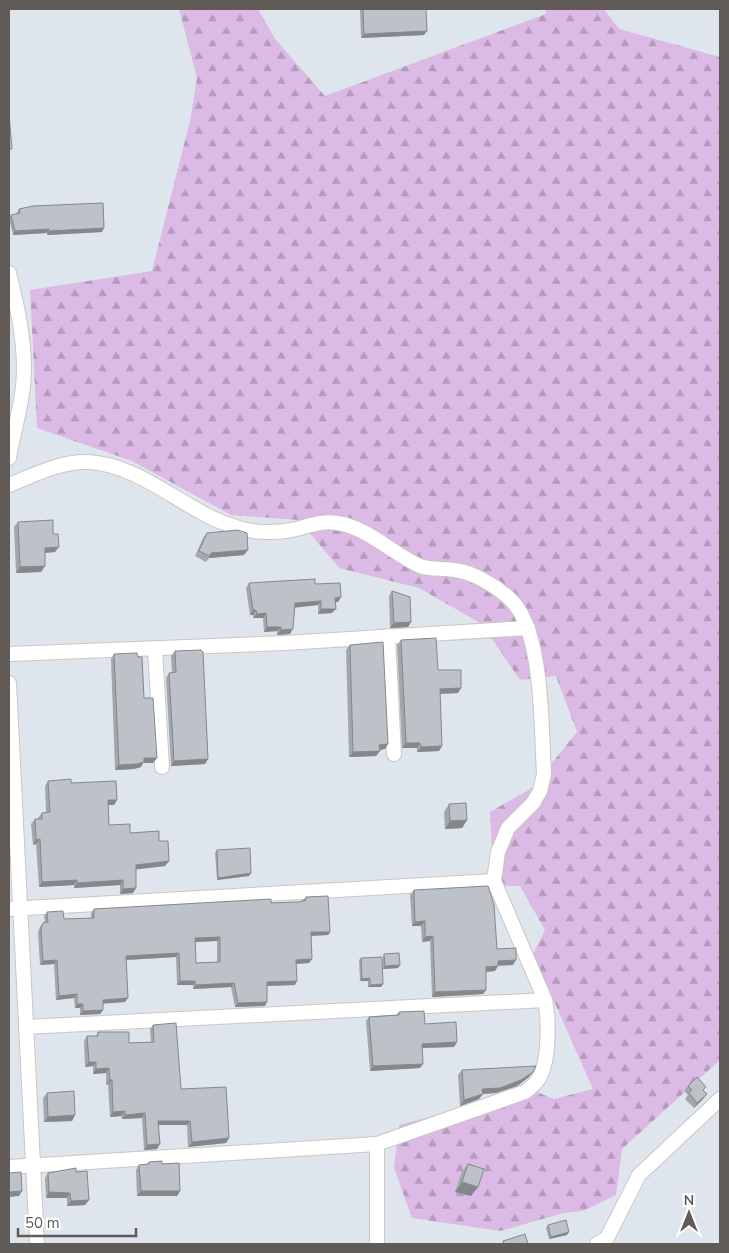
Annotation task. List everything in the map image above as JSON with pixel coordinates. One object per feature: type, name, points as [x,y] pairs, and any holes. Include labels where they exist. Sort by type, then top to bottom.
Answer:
[{"type":"street","points":[[9,273],[21,331],[23,357],[23,386],[9,458]]},
{"type":"street","points":[[9,485],[56,466],[87,462],[115,466],[150,482],[199,513],[236,528],[267,532],[292,530],[317,523],[337,522],[364,533],[422,567],[456,570],[481,579],[511,600],[528,628],[537,668],[544,774],[540,791],[533,802],[508,828],[498,852],[494,882],[545,1000],[548,1013],[545,1061],[538,1081],[526,1092],[377,1144],[9,1166]]},
{"type":"street","points":[[9,654],[528,628]]},
{"type":"street","points":[[388,636],[394,754]]},
{"type":"street","points":[[155,648],[162,768]]},
{"type":"street","points":[[9,682],[15,908],[26,1027],[37,1244]]},
{"type":"street","points":[[15,908],[494,882]]},
{"type":"street","points":[[26,1027],[545,1000]]},
{"type":"street","points":[[598,1244],[607,1238],[639,1175],[720,1099]]},
{"type":"street","points":[[377,1144],[377,1244]]},
{"type":"green space","points":[[179,9],[258,9],[275,39],[325,96],[546,14],[545,9],[604,9],[619,29],[720,57],[720,1060],[622,1149],[616,1195],[583,1211],[564,1213],[500,1231],[412,1218],[394,1168],[399,1125],[532,1090],[554,1099],[593,1089],[533,954],[545,930],[520,886],[494,886],[490,812],[532,788],[577,732],[556,676],[520,680],[482,624],[419,588],[339,568],[299,520],[231,515],[132,461],[37,428],[30,290],[152,271],[190,121],[197,78]]},
{"type":"building","points":[[363,9],[426,9],[427,31],[364,34]]},
{"type":"building","points":[[9,114],[12,149],[9,149]]},
{"type":"building","points":[[103,203],[104,228],[15,231],[11,215],[20,213],[19,209],[33,206]]},
{"type":"building","points":[[53,520],[53,534],[58,534],[59,547],[45,548],[45,566],[20,567],[18,522]]},
{"type":"building","points":[[238,530],[247,533],[248,550],[211,553],[210,556],[199,551],[207,533]]},
{"type":"building","points":[[315,579],[315,584],[340,583],[341,597],[335,598],[336,609],[321,609],[321,601],[295,603],[293,629],[281,630],[281,627],[267,627],[266,613],[257,614],[256,610],[253,610],[249,583]]},
{"type":"building","points":[[392,591],[410,597],[411,622],[394,623]]},
{"type":"building","points":[[436,638],[438,670],[461,670],[461,688],[440,689],[442,746],[421,747],[420,743],[406,743],[401,640]]},
{"type":"building","points":[[383,642],[388,744],[379,745],[380,751],[353,752],[350,645]]},
{"type":"building","points":[[201,650],[203,652],[208,759],[174,761],[169,673],[176,672],[175,651]]},
{"type":"building","points":[[137,653],[138,657],[142,657],[144,698],[153,698],[157,758],[144,758],[144,762],[137,764],[119,765],[114,654]]},
{"type":"building","points":[[71,779],[71,783],[116,781],[117,800],[108,800],[109,825],[130,824],[130,833],[159,831],[159,841],[168,841],[169,861],[136,865],[136,888],[123,889],[123,880],[77,883],[77,880],[42,882],[40,839],[36,840],[35,819],[42,819],[42,813],[50,812],[48,781]]},
{"type":"building","points":[[466,803],[467,820],[450,821],[449,804]]},
{"type":"building","points":[[250,848],[251,873],[218,878],[217,850]]},
{"type":"building","points":[[488,886],[494,905],[497,949],[516,948],[516,960],[498,961],[498,966],[486,967],[486,990],[435,992],[433,936],[425,937],[425,921],[415,922],[414,890]]},
{"type":"building","points":[[328,896],[330,932],[311,932],[312,959],[296,960],[297,981],[267,982],[267,1002],[238,1003],[234,983],[196,985],[195,981],[180,981],[179,953],[126,956],[128,998],[103,1000],[103,1010],[83,1011],[83,1004],[77,1004],[77,994],[59,996],[57,960],[43,961],[41,928],[43,923],[48,922],[47,912],[63,911],[64,919],[94,918],[94,909],[271,899],[271,903],[299,902],[306,900],[306,897]],"holes":[[[220,937],[220,962],[196,963],[195,938]]]},
{"type":"building","points":[[399,953],[400,965],[385,966],[384,954]]},
{"type":"building","points":[[382,957],[383,984],[370,985],[370,978],[362,979],[361,958]]},
{"type":"building","points":[[424,1011],[425,1024],[456,1022],[457,1042],[422,1044],[423,1064],[373,1066],[369,1017],[399,1015],[399,1012]]},
{"type":"building","points":[[176,1023],[181,1089],[226,1087],[229,1138],[192,1142],[190,1121],[158,1121],[160,1144],[147,1145],[145,1113],[125,1115],[125,1111],[113,1112],[112,1080],[110,1080],[109,1068],[96,1069],[96,1062],[89,1062],[87,1036],[98,1036],[98,1032],[129,1032],[129,1043],[154,1042],[153,1025]]},
{"type":"building","points":[[536,1066],[533,1072],[521,1080],[500,1088],[482,1089],[483,1094],[464,1100],[462,1070]]},
{"type":"building","points":[[697,1077],[706,1087],[703,1090],[707,1094],[697,1103],[689,1093],[692,1090],[688,1086]]},
{"type":"building","points":[[74,1091],[75,1115],[48,1117],[47,1093]]},
{"type":"building","points":[[162,1161],[162,1164],[179,1163],[180,1191],[141,1191],[139,1165]]},
{"type":"building","points":[[468,1164],[484,1169],[478,1187],[462,1182]]},
{"type":"building","points":[[76,1168],[76,1172],[87,1171],[89,1200],[71,1201],[70,1193],[49,1192],[48,1173]]},
{"type":"building","points":[[21,1172],[22,1191],[9,1192],[9,1173]]},
{"type":"building","points":[[566,1220],[569,1232],[551,1237],[548,1225]]},
{"type":"building","points":[[525,1234],[528,1244],[504,1244],[503,1241]]}]
